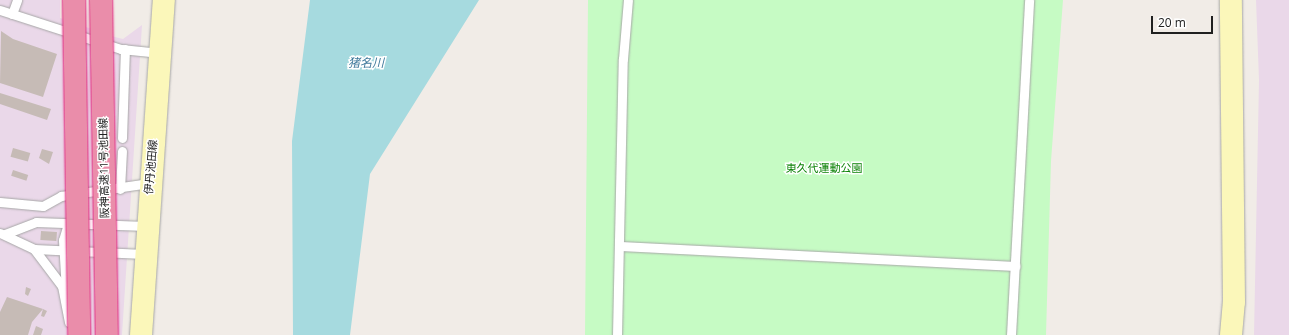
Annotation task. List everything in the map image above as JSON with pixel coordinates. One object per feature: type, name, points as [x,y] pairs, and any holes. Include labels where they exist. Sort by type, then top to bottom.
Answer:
[{"type":"highway","points":[[74,0],[79,335]]},
{"type":"highway","name":"阪神高速11号池田線","points":[[101,0],[107,335]]},
{"type":"main road","name":"伊丹池田線","points":[[140,335],[149,183],[164,0]]},
{"type":"main road","points":[[1231,0],[1234,302],[1231,335]]},
{"type":"lane","points":[[12,14],[17,0]]},
{"type":"lane","points":[[617,335],[626,18],[628,0]]},
{"type":"lane","points":[[626,18],[634,0]]},
{"type":"lane","points":[[1011,335],[1029,0]]},
{"type":"lane","points":[[0,10],[125,49],[160,53]]},
{"type":"lane","points":[[122,138],[125,49]]},
{"type":"lane","points":[[120,189],[122,151]]},
{"type":"lane","points":[[0,202],[43,206],[61,196],[120,189],[149,183]]},
{"type":"lane","points":[[3,234],[36,222],[146,226]]},
{"type":"lane","points":[[68,224],[64,232],[64,250],[66,299],[70,335]]},
{"type":"lane","points":[[3,234],[34,249],[144,254]]},
{"type":"lane","points":[[620,246],[1015,266]]},
{"type":"lane","points":[[34,249],[62,286],[66,299]]},
{"type":"shaded area","points":[[0,0],[60,0],[60,18],[123,39],[142,25],[122,335],[0,335]]},
{"type":"shaded area","points":[[1256,0],[1289,0],[1289,335],[1254,335],[1259,80]]},
{"type":"green space","name":"東久代運動公園","points":[[588,0],[1063,0],[1051,161],[1046,335],[585,335]]},
{"type":"water","name":"猪名川","points":[[310,0],[479,0],[370,174],[350,335],[293,335],[292,141]]},
{"type":"building","points":[[1,31],[13,39],[57,54],[43,97],[0,83]]},
{"type":"building","points":[[0,93],[51,109],[47,120],[0,104]]},
{"type":"building","points":[[13,148],[30,153],[28,162],[11,157]]},
{"type":"building","points":[[42,149],[53,152],[49,164],[39,158]]},
{"type":"building","points":[[13,170],[28,175],[26,181],[11,176]]},
{"type":"building","points":[[41,231],[57,232],[56,241],[40,240]]},
{"type":"building","points":[[26,287],[31,289],[28,296],[25,294]]},
{"type":"building","points":[[7,297],[43,309],[32,322],[28,335],[0,335],[0,312]]},
{"type":"building","points":[[43,309],[47,311],[44,317],[41,316]]},
{"type":"building","points":[[36,326],[43,329],[41,335],[33,335]]}]
